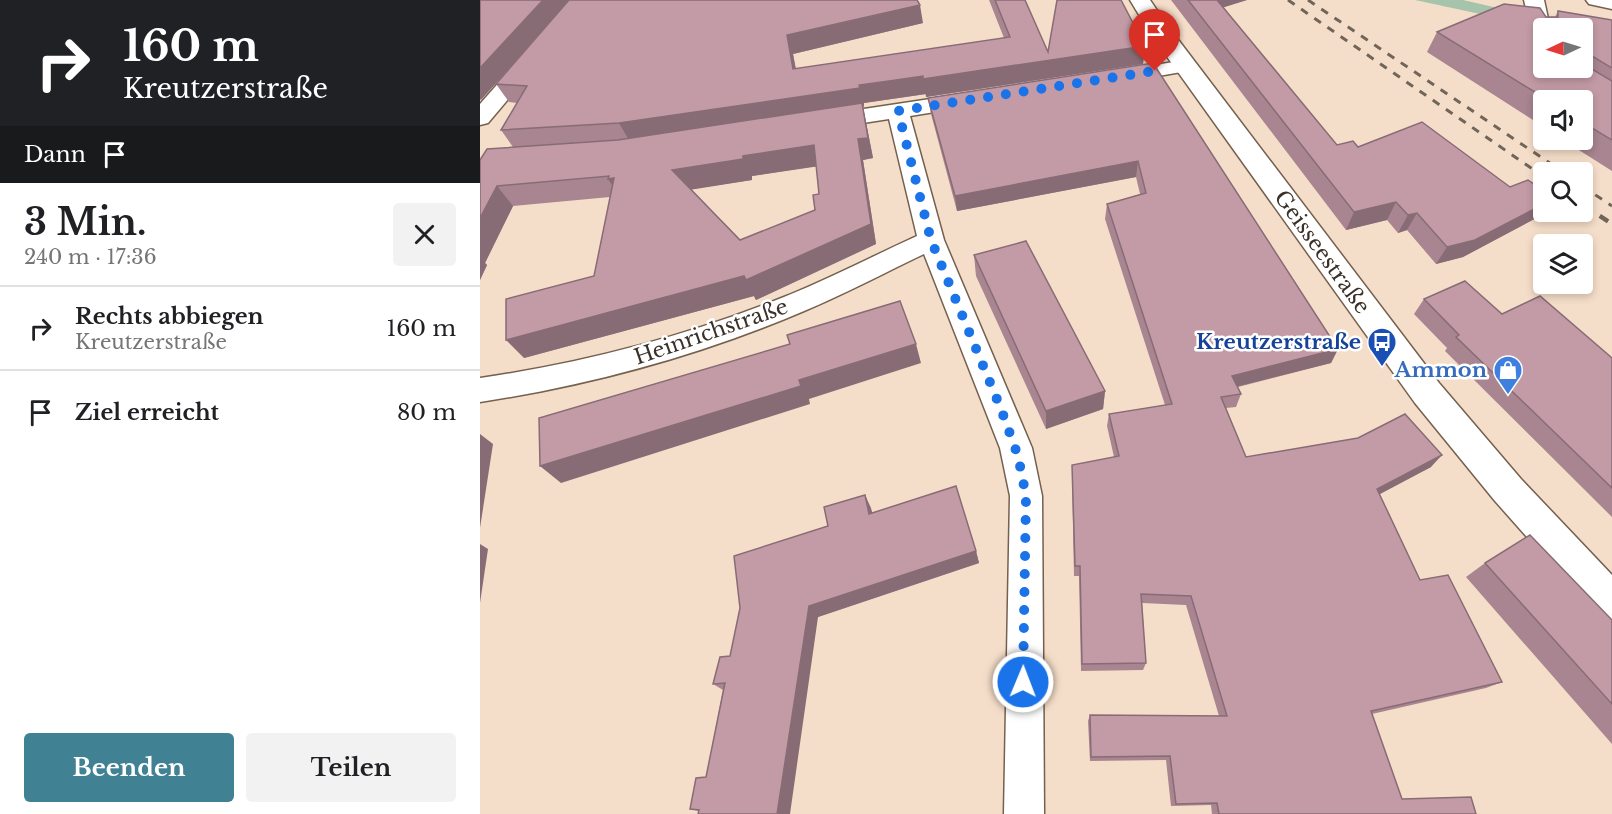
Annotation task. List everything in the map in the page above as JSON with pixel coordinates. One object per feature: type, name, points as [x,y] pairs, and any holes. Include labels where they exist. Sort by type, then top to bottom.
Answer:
[{"type":"street","points":[[480,118],[582,0]]},
{"type":"street","name":"Geisseestraße","points":[[1140,0],[1427,393],[1508,490],[1612,603]]},
{"type":"street","points":[[1534,0],[1538,18]]},
{"type":"street","points":[[1596,0],[1612,3]]},
{"type":"street","points":[[1092,81],[1186,66]]},
{"type":"street","points":[[805,125],[989,97]]},
{"type":"street","points":[[898,111],[931,240],[1016,448],[1026,496],[1024,814]]},
{"type":"street","name":"Heinrichstraße","points":[[480,390],[598,369],[658,352],[775,312],[931,240]]},
{"type":"green space","points":[[1415,0],[1463,0],[1524,14],[1522,23]]},
{"type":"building","points":[[480,0],[543,0],[480,68]]},
{"type":"building","points":[[569,0],[917,0],[920,5],[787,35],[793,69],[1010,37],[995,0],[1025,0],[1048,52],[1057,0],[1121,0],[1145,46],[923,79],[923,76],[859,85],[860,88],[619,123],[501,130],[527,86],[496,84]]},
{"type":"building","points":[[1188,0],[1217,0],[1337,145],[1353,141],[1358,147],[1422,122],[1510,187],[1528,180],[1533,183],[1533,210],[1475,240],[1447,247],[1417,213],[1408,215],[1396,202],[1354,212]]},
{"type":"building","points":[[1504,4],[1540,8],[1546,17],[1558,17],[1558,11],[1612,20],[1612,68],[1593,57],[1593,18],[1533,18],[1533,78],[1593,78],[1593,70],[1612,81],[1612,140],[1593,129],[1593,90],[1533,91],[1437,32]]},
{"type":"building","points":[[1153,63],[1338,349],[1232,376],[1241,394],[1221,397],[1246,457],[1358,438],[1405,414],[1442,455],[1377,489],[1420,580],[1448,575],[1502,682],[1371,711],[1402,799],[1471,797],[1476,814],[1219,814],[1217,803],[1176,804],[1170,756],[1091,757],[1090,715],[1227,716],[1191,596],[1141,594],[1146,663],[1082,664],[1080,566],[1075,566],[1072,465],[1119,456],[1109,414],[1172,404],[1107,204],[1146,193],[1138,161],[955,196],[928,98]]},
{"type":"building","points":[[862,103],[868,138],[858,139],[871,224],[746,280],[744,276],[506,340],[506,299],[594,276],[614,178],[608,179],[609,176],[497,186],[480,218],[480,160],[487,149],[618,140]],"holes":[[[814,145],[819,194],[813,195],[815,210],[740,240],[672,170]]]},
{"type":"building","points":[[1026,241],[1105,391],[1046,411],[974,255]]},
{"type":"building","points":[[1465,281],[1502,314],[1540,296],[1612,358],[1612,488],[1456,337],[1459,335],[1424,299]]},
{"type":"building","points":[[900,301],[916,344],[799,380],[801,386],[540,466],[539,418],[790,344],[787,335]]},
{"type":"building","points":[[956,486],[976,551],[809,606],[777,814],[698,814],[699,810],[690,809],[696,778],[706,777],[725,683],[713,684],[720,657],[730,656],[740,608],[734,556],[828,526],[824,507],[865,495],[869,514]]},
{"type":"building","points":[[1530,535],[1612,620],[1612,704],[1485,563]]},
{"type":"railway","points":[[1288,0],[1533,169]]},
{"type":"railway","points":[[1308,0],[1548,162]]},
{"type":"railway","points":[[1593,193],[1612,206]]},
{"type":"railway","points":[[1593,212],[1612,224]]},
{"type":"place","name":"Kreutzerstraße","points":[[1382,368]]},
{"type":"place","name":"Ammon","points":[[1508,396]]},
{"type":"route","points":[[1023,682],[1026,496],[1018,456],[931,240],[898,111],[1155,71]]}]
